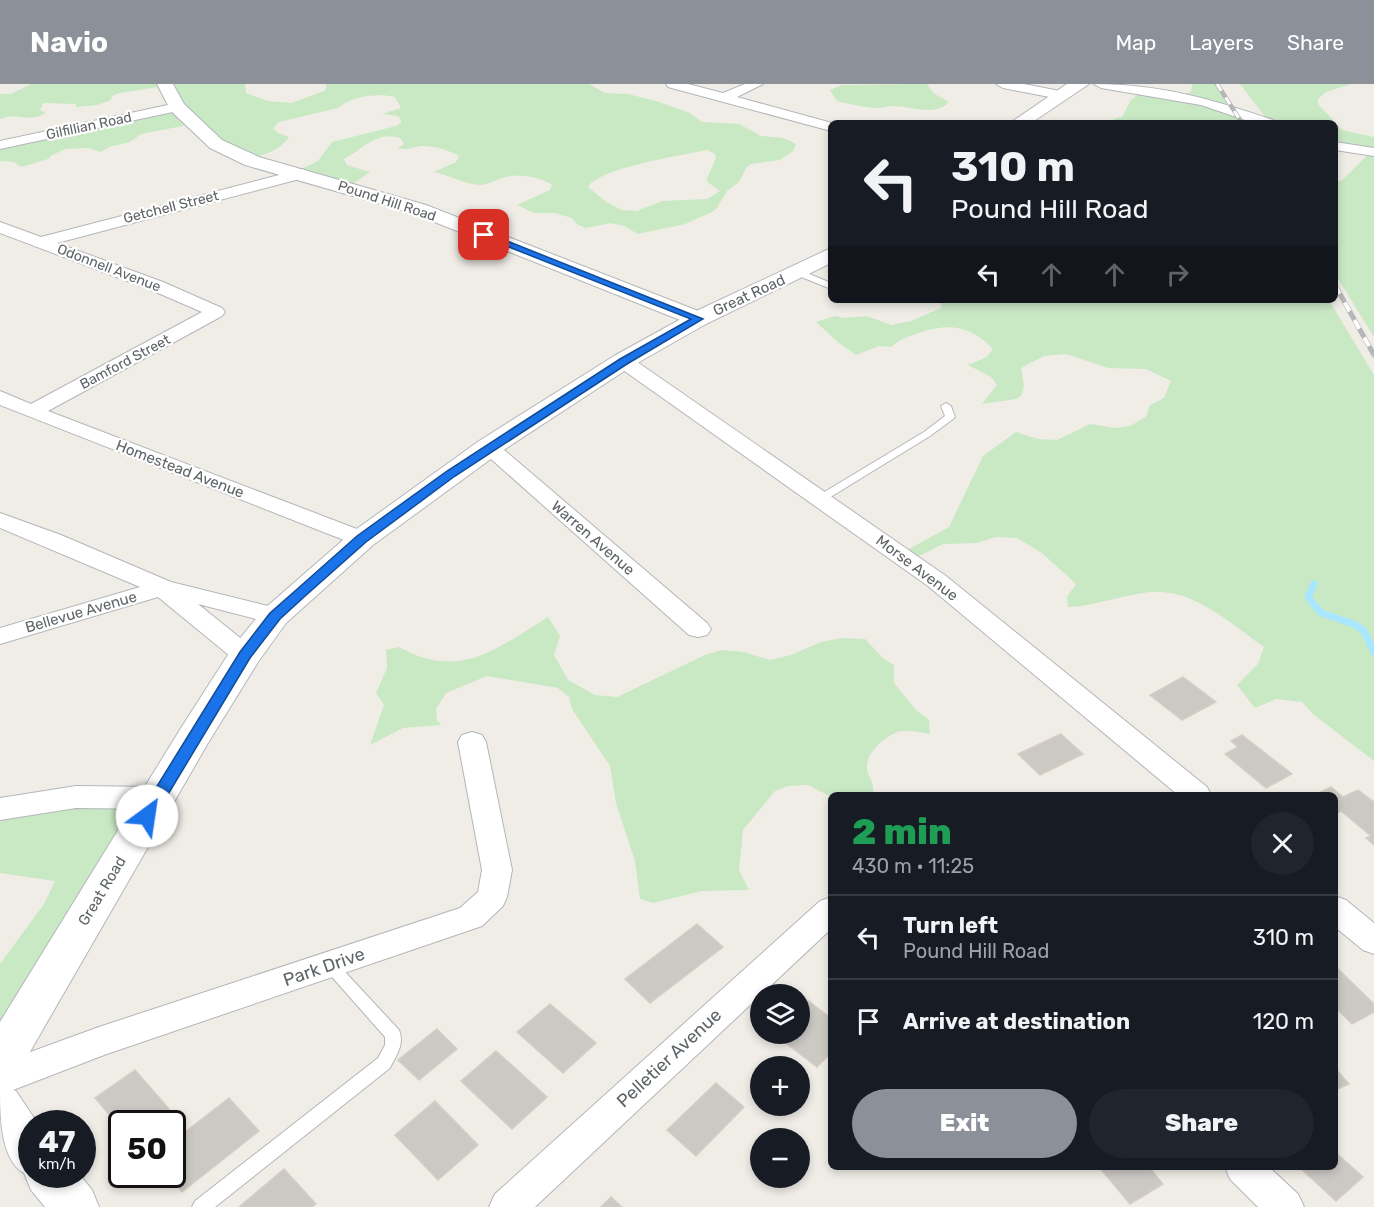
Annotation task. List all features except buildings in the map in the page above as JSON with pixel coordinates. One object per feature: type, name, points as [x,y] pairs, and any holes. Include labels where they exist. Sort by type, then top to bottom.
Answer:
[{"type":"main road","points":[[1023,120],[1080,84]]},
{"type":"main road","name":"Great Road","points":[[0,1062],[244,655],[275,616],[362,539],[489,447],[623,361],[698,319],[828,256]]},
{"type":"main road","points":[[0,1106],[18,1133]]},
{"type":"main road","points":[[59,1188],[75,1207]]},
{"type":"street","name":"Pound Hill Road","points":[[165,84],[177,107],[216,144],[252,161],[419,209],[698,319]]},
{"type":"street","points":[[673,84],[828,126]]},
{"type":"street","points":[[724,98],[756,84]]},
{"type":"street","points":[[1003,84],[1060,95]]},
{"type":"street","points":[[1101,84],[1204,101],[1259,120]]},
{"type":"street","name":"Gilfillian Road","points":[[0,145],[177,107]]},
{"type":"street","points":[[1338,146],[1374,152]]},
{"type":"street","name":"Getchell Street","points":[[40,242],[302,174]]},
{"type":"street","name":"Odonnell Avenue","points":[[0,227],[157,286],[216,312]]},
{"type":"street","name":"Bamford Street","points":[[33,411],[216,312]]},
{"type":"street","name":"Morse Avenue","points":[[623,361],[937,581],[1193,792]]},
{"type":"street","name":"Homestead Avenue","points":[[0,397],[362,539]]},
{"type":"street","name":"Warren Avenue","points":[[489,447],[698,629]]},
{"type":"street","points":[[0,520],[53,540],[163,588],[275,616]]},
{"type":"street","points":[[163,588],[244,655]]},
{"type":"street","name":"Bellevue Avenue","points":[[0,636],[163,588]]},
{"type":"street","name":"Park Drive","points":[[0,1079],[99,1042],[471,917],[492,897],[497,870],[472,742]]},
{"type":"street","points":[[0,808],[76,797],[158,798]]},
{"type":"street","points":[[1338,911],[1374,941]]},
{"type":"street","name":"Pelletier Avenue","points":[[508,1207],[828,913]]},
{"type":"street","points":[[1246,1170],[1285,1207]]},
{"type":"lane","points":[[797,272],[828,285]]},
{"type":"lane","points":[[820,499],[927,434],[950,417],[946,406]]},
{"type":"lane","points":[[201,1207],[384,1063],[393,1046],[393,1035],[330,965]]},
{"type":"green space","points":[[31,84],[245,84],[246,93],[268,101],[291,103],[324,91],[327,87],[325,84],[589,84],[605,93],[628,94],[656,101],[690,113],[702,122],[739,124],[761,136],[783,138],[796,144],[793,151],[780,160],[751,164],[746,168],[739,182],[727,191],[712,212],[685,224],[638,234],[624,226],[611,223],[586,228],[578,225],[572,218],[555,213],[534,213],[517,205],[550,190],[552,185],[548,182],[517,176],[482,185],[467,183],[434,172],[456,162],[459,156],[431,147],[398,148],[404,144],[400,138],[392,136],[377,139],[344,159],[347,165],[370,172],[350,186],[295,172],[318,161],[332,142],[396,126],[402,122],[398,116],[382,114],[401,108],[395,97],[365,96],[338,108],[279,122],[273,128],[278,133],[289,137],[281,146],[250,159],[193,124],[141,134],[130,142],[109,147],[101,152],[88,148],[66,149],[48,159],[21,167],[14,162],[0,161],[0,145],[177,108],[166,86],[119,93],[112,96],[111,100],[97,105],[76,107],[76,104],[43,103],[40,110],[46,113],[39,116],[27,118],[13,116],[0,119],[0,94],[11,94]],"holes":[[[707,150],[715,154],[716,158],[706,181],[720,191],[707,199],[662,201],[637,211],[622,210],[606,202],[588,187],[595,180],[608,174],[642,163]]]},
{"type":"green space","points":[[927,84],[933,93],[949,102],[930,110],[894,106],[870,108],[837,101],[830,90],[842,85]]},
{"type":"green space","points":[[1192,84],[1216,84],[1238,120],[1113,119],[1122,117],[1131,100],[1140,93],[1175,97],[1191,92]]},
{"type":"green space","points":[[1240,84],[1351,84],[1326,92],[1318,99],[1318,104],[1333,120],[1268,120]]},
{"type":"green space","points":[[1338,126],[1342,130],[1374,137],[1374,337],[1338,279],[1338,181],[1341,181],[1370,153],[1338,146]]},
{"type":"green space","points":[[942,303],[1331,303],[1374,375],[1374,761],[1313,714],[1302,702],[1276,699],[1255,708],[1237,685],[1258,664],[1264,647],[1225,618],[1197,602],[1166,592],[1150,592],[1089,605],[1068,607],[1067,597],[1076,584],[1042,553],[1017,538],[996,537],[977,543],[943,544],[907,562],[898,555],[949,527],[983,456],[1016,432],[1038,439],[1057,440],[1090,424],[1115,428],[1130,426],[1146,417],[1150,405],[1164,398],[1171,381],[1146,369],[1109,368],[1066,354],[1044,356],[1021,368],[1024,386],[1021,396],[1016,399],[982,404],[997,385],[991,377],[968,365],[987,357],[993,349],[966,330],[948,327],[927,330],[897,342],[891,347],[879,346],[856,355],[816,322],[835,316],[844,318],[867,316],[891,325],[911,321],[941,308]]},
{"type":"green space","points":[[548,617],[560,636],[554,655],[568,680],[595,695],[617,697],[705,655],[722,650],[744,652],[770,660],[791,655],[821,642],[842,638],[865,639],[884,659],[894,665],[894,683],[916,710],[929,720],[930,734],[902,731],[884,740],[874,750],[867,762],[873,792],[828,792],[828,795],[808,785],[788,786],[775,791],[743,830],[739,870],[749,890],[702,891],[653,903],[640,899],[635,861],[616,803],[610,766],[572,709],[569,697],[558,688],[487,676],[446,693],[436,709],[437,720],[441,725],[403,728],[370,745],[384,705],[376,693],[387,668],[386,650],[399,647],[421,657],[441,661],[459,661],[477,657],[511,640]]},
{"type":"green space","points":[[145,799],[0,1049],[0,964],[44,904],[55,881],[0,873],[0,810]]},
{"type":"waterway","points":[[1314,584],[1308,597],[1321,613],[1354,624],[1364,631],[1374,652]]},
{"type":"railway","points":[[1217,84],[1240,120]]},
{"type":"railway","points":[[1338,290],[1374,355]]},
{"type":"route","points":[[147,816],[244,655],[275,616],[362,539],[451,473],[623,361],[698,319],[484,235]]}]
